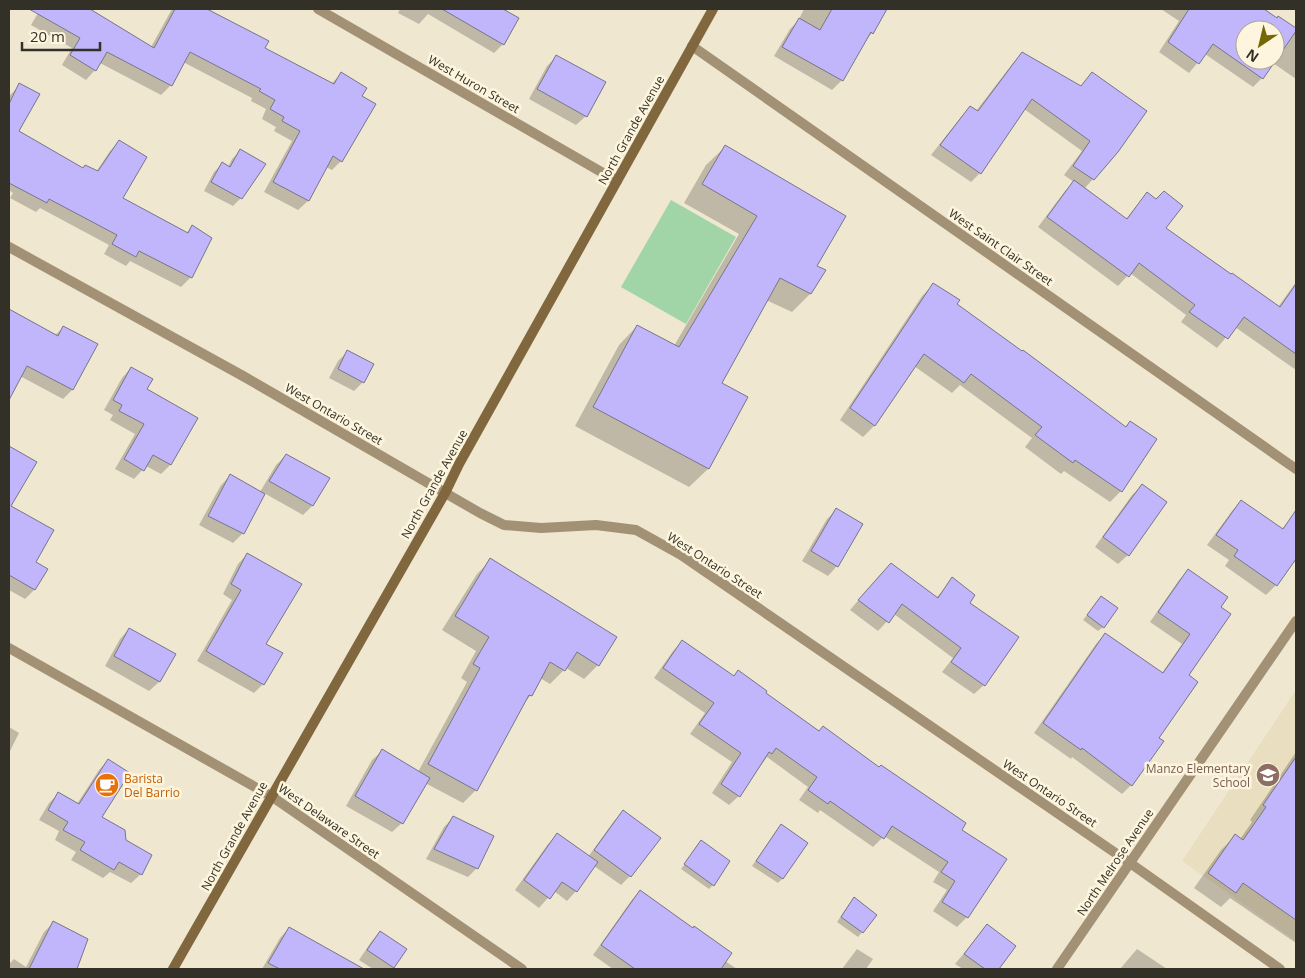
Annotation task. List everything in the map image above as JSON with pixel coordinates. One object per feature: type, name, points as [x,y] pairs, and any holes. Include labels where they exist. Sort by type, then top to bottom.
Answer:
[{"type":"main road","name":"North Grande Avenue","points":[[174,969],[445,492],[463,455],[713,9]]},
{"type":"street","name":"West Huron Street","points":[[318,9],[617,180]]},
{"type":"street","name":"West Saint Clair Street","points":[[692,46],[1296,469]]},
{"type":"street","name":"West Ontario Street","points":[[9,247],[243,376],[504,525],[541,528],[596,525],[636,530],[681,555],[1130,863],[1280,969]]},
{"type":"street","name":"North Melrose Avenue","points":[[1057,969],[1296,621]]},
{"type":"street","name":"West Delaware Street","points":[[9,648],[271,796],[522,969]]},
{"type":"shaded area","name":"Manzo Elementary School","points":[[1296,690],[1296,941],[1182,861]]},
{"type":"green space","points":[[671,200],[736,237],[686,324],[621,287]]},
{"type":"building","points":[[29,9],[90,9],[154,48],[175,9],[207,9],[269,41],[265,48],[334,84],[341,72],[367,88],[362,96],[376,104],[342,162],[333,156],[309,201],[273,182],[300,131],[282,121],[284,117],[270,109],[275,100],[259,91],[261,89],[190,52],[172,86],[107,52],[96,71],[70,55],[80,38]]},
{"type":"building","points":[[442,9],[503,9],[519,18],[504,45]]},
{"type":"building","points":[[832,9],[887,9],[873,34],[871,32],[843,81],[782,47],[799,18],[820,30]]},
{"type":"building","points":[[1189,9],[1264,9],[1277,18],[1278,16],[1284,20],[1235,20],[1235,59],[1213,44],[1199,64],[1168,42]]},
{"type":"building","points":[[1285,21],[1296,28],[1296,31],[1285,47]]},
{"type":"building","points":[[1022,52],[1081,86],[1092,72],[1147,111],[1118,152],[1094,180],[1073,166],[1090,141],[1032,99],[981,174],[940,145],[970,106],[978,111]]},
{"type":"building","points":[[556,55],[606,82],[587,117],[537,89]]},
{"type":"building","points":[[1250,70],[1269,70],[1263,79]]},
{"type":"building","points":[[19,83],[40,94],[19,131],[83,168],[85,165],[98,171],[119,140],[147,157],[123,198],[188,233],[192,225],[212,238],[192,278],[139,251],[136,257],[112,244],[117,235],[49,199],[47,203],[9,183],[9,104]]},
{"type":"building","points":[[725,145],[846,216],[817,266],[826,270],[811,294],[780,278],[722,383],[748,397],[709,469],[593,407],[637,325],[679,347],[757,216],[702,184]]},
{"type":"building","points":[[240,149],[266,164],[242,199],[211,182],[222,162],[230,167]]},
{"type":"building","points":[[1074,180],[1127,219],[1147,192],[1156,199],[1164,191],[1183,206],[1166,228],[1231,274],[1280,307],[1296,284],[1296,354],[1244,317],[1228,339],[1189,312],[1195,305],[1139,263],[1129,277],[1047,217]]},
{"type":"building","points":[[933,283],[960,300],[957,304],[1023,350],[1126,427],[1130,421],[1157,439],[1122,492],[1075,460],[1073,463],[1035,435],[1042,427],[971,374],[964,383],[924,354],[875,426],[850,408]]},
{"type":"building","points":[[9,309],[58,336],[63,326],[98,344],[73,390],[27,366],[9,400]]},
{"type":"building","points":[[347,350],[374,364],[364,383],[338,369]]},
{"type":"building","points":[[131,367],[153,379],[147,389],[198,418],[171,465],[153,455],[144,471],[124,459],[144,424],[119,411],[122,405],[113,400]]},
{"type":"building","points":[[9,446],[37,462],[11,506],[54,530],[36,562],[48,569],[35,590],[9,575]]},
{"type":"building","points":[[286,454],[330,478],[313,506],[269,481]]},
{"type":"building","points":[[230,474],[265,494],[244,534],[208,516]]},
{"type":"building","points":[[1142,484],[1167,502],[1129,556],[1103,537]]},
{"type":"building","points":[[1241,500],[1283,529],[1296,510],[1296,559],[1277,586],[1234,556],[1238,550],[1216,535]]},
{"type":"building","points":[[836,508],[863,524],[838,567],[811,551]]},
{"type":"building","points":[[247,553],[302,584],[266,644],[283,653],[264,685],[206,651],[241,590],[231,584]]},
{"type":"building","points":[[490,558],[617,637],[599,666],[577,652],[565,671],[550,662],[532,696],[529,695],[477,791],[428,764],[480,668],[473,664],[489,637],[455,616]]},
{"type":"building","points":[[891,563],[938,598],[952,577],[975,595],[970,603],[1019,637],[985,686],[951,662],[961,648],[902,604],[889,623],[858,600]]},
{"type":"building","points":[[1188,569],[1228,597],[1221,607],[1231,614],[1189,675],[1198,682],[1159,738],[1164,741],[1132,786],[1082,748],[1081,750],[1043,723],[1105,633],[1163,673],[1190,634],[1158,612]]},
{"type":"building","points":[[1101,596],[1118,608],[1104,628],[1087,615]]},
{"type":"building","points":[[129,628],[176,654],[160,682],[114,656]]},
{"type":"building","points":[[682,640],[734,676],[738,670],[767,691],[766,693],[819,731],[823,726],[879,767],[881,765],[966,823],[962,830],[1007,859],[968,918],[942,902],[955,881],[941,872],[948,862],[892,826],[884,839],[830,801],[828,804],[808,790],[817,777],[776,748],[772,754],[769,752],[740,797],[721,784],[741,753],[699,724],[714,703],[663,668]]},
{"type":"building","points":[[382,749],[430,778],[403,824],[355,796]]},
{"type":"building","points":[[1296,757],[1296,920],[1243,883],[1236,893],[1208,873],[1235,834],[1243,840],[1266,807],[1263,805]]},
{"type":"building","points":[[108,759],[130,773],[102,817],[125,830],[126,840],[152,855],[142,875],[119,862],[114,870],[80,850],[85,842],[63,830],[68,822],[48,810],[58,792],[79,804]]},
{"type":"building","points":[[623,810],[661,838],[631,877],[594,850]]},
{"type":"building","points":[[453,816],[494,836],[478,869],[434,849]]},
{"type":"building","points":[[781,824],[808,843],[783,879],[756,861]]},
{"type":"building","points":[[557,833],[598,862],[577,892],[562,882],[550,899],[524,880]]},
{"type":"building","points":[[701,840],[730,861],[714,886],[684,864]]},
{"type":"building","points":[[640,890],[732,953],[721,969],[635,969],[601,945]]},
{"type":"building","points":[[854,897],[877,915],[863,933],[841,917]]},
{"type":"building","points":[[53,921],[88,939],[77,969],[29,969]]},
{"type":"building","points":[[987,924],[1016,946],[999,969],[985,969],[964,954]]},
{"type":"building","points":[[289,927],[364,969],[280,969],[268,963]]},
{"type":"building","points":[[380,931],[407,949],[394,968],[367,950]]},
{"type":"place","name":"Manzo Elementary School","points":[[1268,775]]},
{"type":"place","name":"Barista Del Barrio","points":[[107,785]]}]
